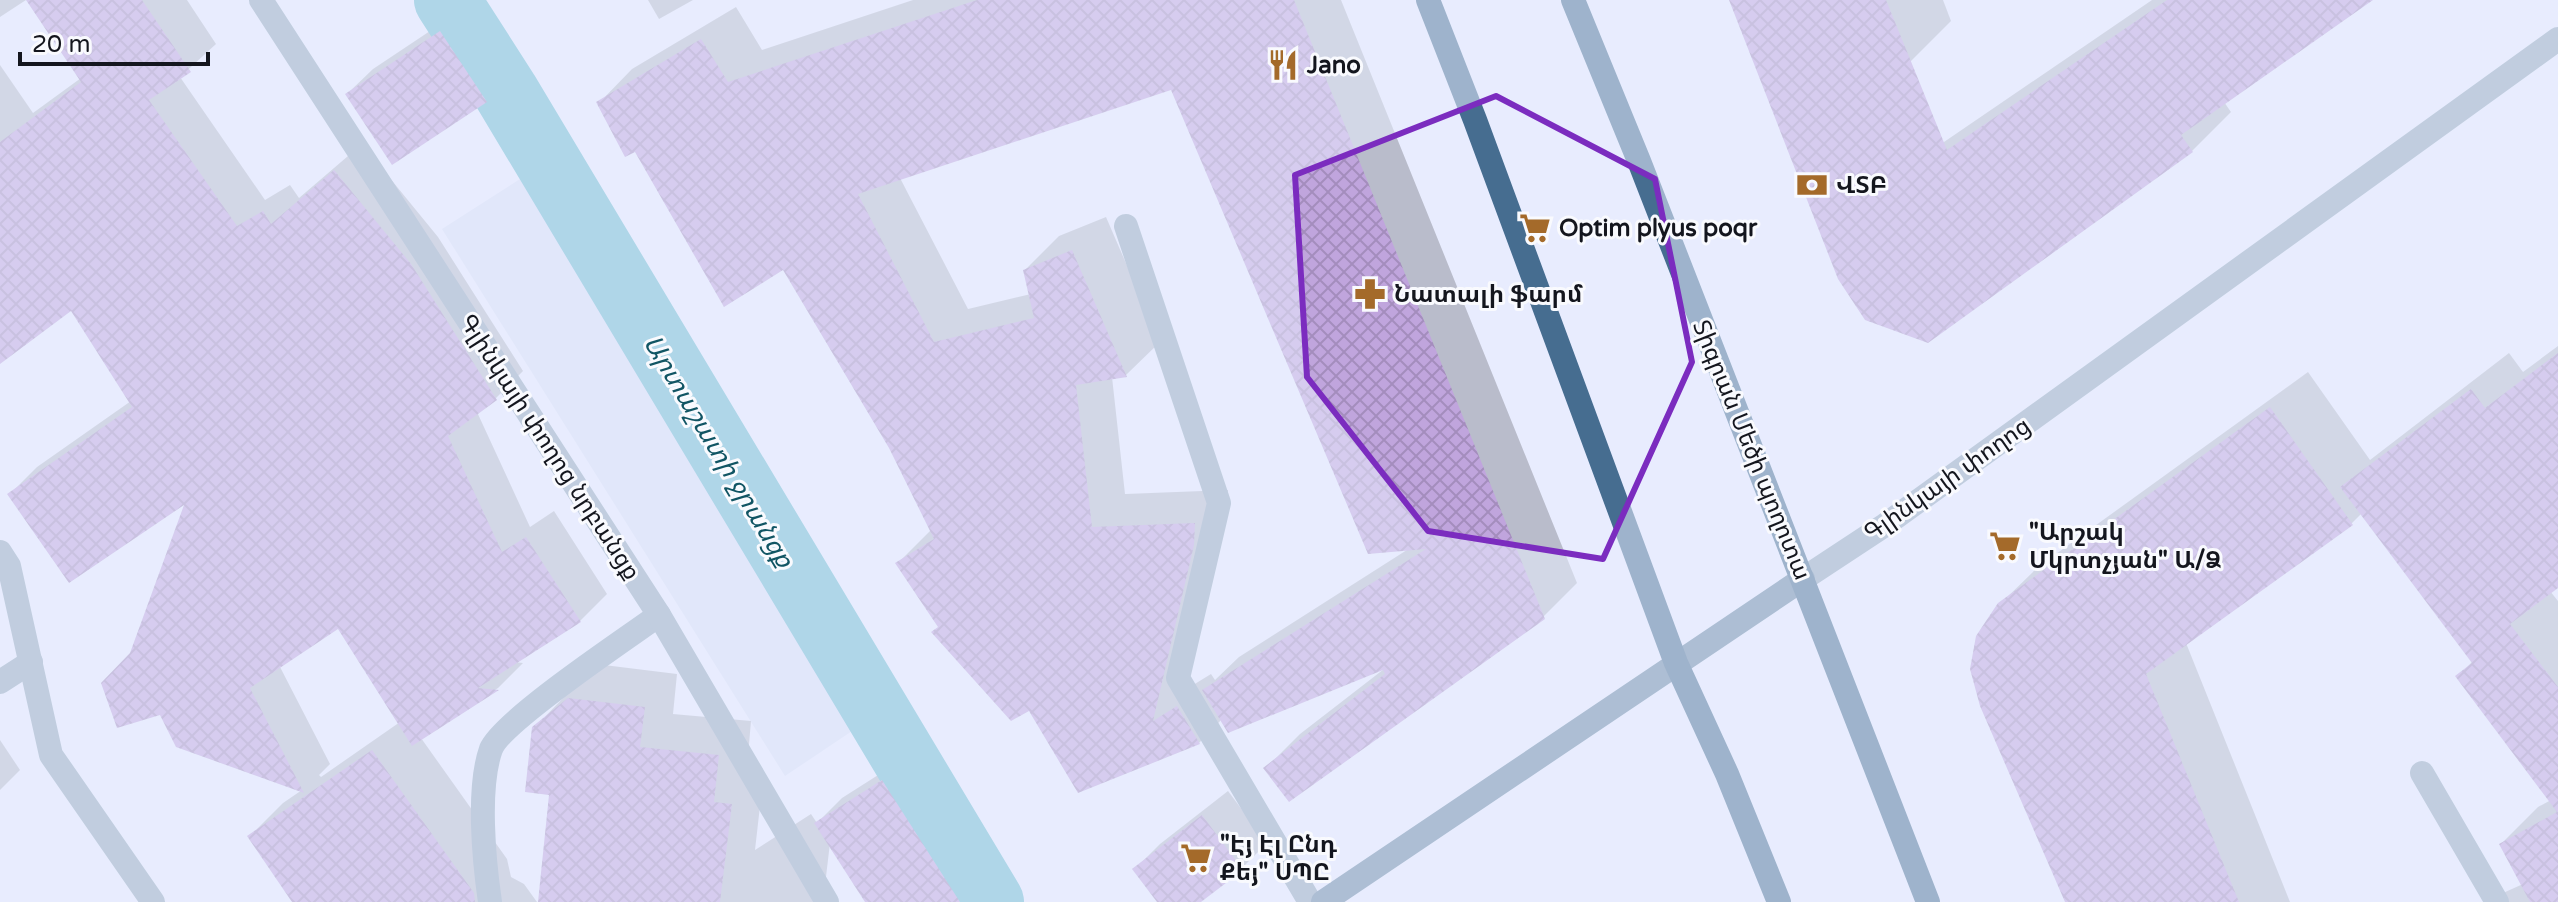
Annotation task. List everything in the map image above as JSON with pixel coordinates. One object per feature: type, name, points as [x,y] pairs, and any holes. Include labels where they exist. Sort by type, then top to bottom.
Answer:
[{"type":"main road","points":[[1428,0],[1676,663],[1727,774],[1779,902]]},
{"type":"main road","name":"Տիգրան Մեծի պողոտա","points":[[1573,0],[1639,161],[1928,902]]},
{"type":"main road","name":"Գլինկայի փողոց","points":[[1323,902],[1803,579]]},
{"type":"street","name":"Գլինկայի փողոց նրբանցք","points":[[261,0],[659,615],[827,902]]},
{"type":"street","name":"Գլինկայի փողոց","points":[[1803,579],[1885,525],[2558,39]]},
{"type":"street","points":[[1126,226],[1219,503],[1178,678],[1310,902]]},
{"type":"street","points":[[0,552],[9,566],[51,755],[153,902]]},
{"type":"street","points":[[490,902],[484,864],[485,772],[493,745],[519,718],[659,615]]},
{"type":"street","points":[[0,682],[31,662]]},
{"type":"street","points":[[2422,773],[2497,902]]},
{"type":"highlighted area","points":[[1496,96],[1655,179],[1692,362],[1603,559],[1428,531],[1307,377],[1295,175]]},
{"type":"shaded area","points":[[520,179],[855,729],[785,776],[442,229]]},
{"type":"building","points":[[26,0],[142,0],[191,72],[149,100],[237,226],[263,211],[271,224],[334,170],[411,264],[497,400],[448,436],[502,552],[526,537],[581,622],[478,688],[499,690],[412,746],[338,629],[250,688],[304,793],[176,747],[160,715],[117,728],[101,683],[130,653],[184,505],[69,583],[7,494],[132,407],[71,311],[0,364],[0,142],[81,82]]},
{"type":"building","points":[[977,0],[1294,0],[1545,619],[1289,802],[1263,768],[1385,674],[1383,670],[1228,733],[1202,690],[1426,549],[1368,554],[1171,90],[858,194],[934,342],[1034,318],[1023,270],[1072,250],[1127,377],[1076,385],[1092,527],[1195,523],[1194,545],[1153,721],[1177,706],[1200,744],[1078,793],[1029,711],[1011,721],[931,632],[938,627],[895,563],[934,539],[889,448],[783,270],[724,307],[635,152],[625,157],[596,102],[701,39],[728,82]]},
{"type":"building","points":[[1729,0],[1886,0],[1947,150],[2167,0],[2373,0],[2181,135],[2193,152],[1928,343],[1865,320],[1838,279]]},
{"type":"building","points":[[440,31],[487,102],[392,165],[345,94]]},
{"type":"building","points":[[2558,353],[2558,588],[2510,624],[2558,687],[2558,902],[2530,902],[2499,844],[2557,812],[2455,676],[2472,663],[2340,487],[2471,389],[2485,408]]},
{"type":"building","points":[[2270,407],[2353,525],[2146,674],[2239,902],[2065,902],[1980,706],[1970,669],[1976,636],[1998,603]]},
{"type":"building","points":[[568,698],[645,707],[640,747],[719,755],[714,802],[732,804],[720,902],[538,902],[549,795],[525,792],[532,727]]},
{"type":"building","points":[[372,750],[474,893],[475,902],[292,902],[247,836]]},
{"type":"building","points":[[882,780],[960,902],[865,902],[814,823]]},
{"type":"building","points":[[1202,815],[1243,870],[1201,902],[1157,902],[1132,869]]},
{"type":"waterway","name":"Արտաշատի ջրանցք","points":[[447,0],[506,92],[991,902]]},
{"type":"place","name":"Jano","points":[[1283,65]]},
{"type":"place","name":"ՎՏԲ","points":[[1812,185]]},
{"type":"place","name":"Optim plyus poqr","points":[[1535,228]]},
{"type":"place","name":"Նատալի ֆարմ","points":[[1370,294]]},
{"type":"place","name":"\"Արշակ Մկրտչյան\" Ա/Ձ","points":[[2005,546]]},
{"type":"place","name":"\"Էյ Էլ Ընդ Քեյ\" ՍՊԸ","points":[[1196,858]]}]
